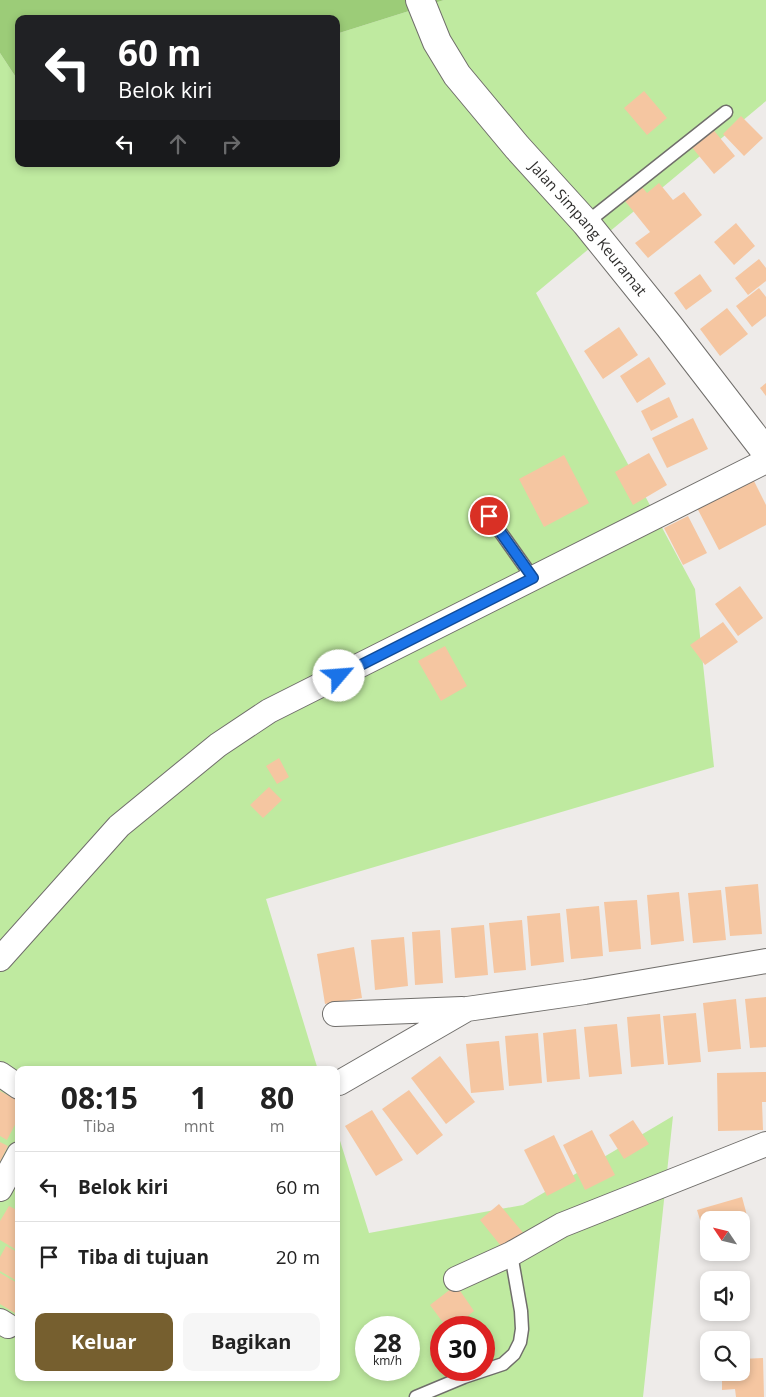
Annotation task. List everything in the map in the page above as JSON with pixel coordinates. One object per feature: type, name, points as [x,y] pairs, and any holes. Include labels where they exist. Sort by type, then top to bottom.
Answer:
[{"type":"main road","name":"Jalan Simpang Keuramat","points":[[420,0],[437,42],[457,75],[517,147],[586,223],[669,326],[766,452]]},
{"type":"street","points":[[0,959],[119,826],[218,744],[269,711],[766,461]]},
{"type":"street","points":[[335,1014],[466,1009],[585,992],[766,961]]},
{"type":"street","points":[[340,1082],[466,1009]]},
{"type":"street","points":[[0,1074],[15,1084]]},
{"type":"street","points":[[456,1279],[512,1254],[562,1225],[766,1144]]},
{"type":"street","points":[[0,1189],[15,1161]]},
{"type":"lane","points":[[586,223],[726,112]]},
{"type":"lane","points":[[489,516],[533,578]]},
{"type":"lane","points":[[416,1397],[464,1377],[503,1364],[514,1354],[520,1342],[522,1329],[521,1310],[512,1254]]},
{"type":"green space","points":[[0,0],[444,0],[340,33],[340,15],[15,15],[15,76],[0,53]]},
{"type":"green space","points":[[444,0],[766,0],[766,101],[536,293],[695,589],[714,767],[266,899],[317,1066],[15,1066],[15,1381],[340,1381],[340,1141],[369,1233],[523,1205],[673,1116],[643,1397],[0,1397],[0,53],[15,76],[15,167],[340,167],[340,33]]},
{"type":"building","points":[[644,91],[667,118],[647,135],[624,108]]},
{"type":"building","points":[[741,116],[763,138],[744,156],[723,134]]},
{"type":"building","points":[[711,127],[735,156],[714,174],[690,145]]},
{"type":"building","points":[[659,183],[673,200],[684,192],[702,215],[648,258],[635,243],[650,232],[625,201],[642,187],[647,193]]},
{"type":"building","points":[[736,223],[755,246],[734,265],[714,242]]},
{"type":"building","points":[[759,259],[766,268],[766,281],[748,295],[735,278]]},
{"type":"building","points":[[700,274],[712,291],[686,310],[674,293]]},
{"type":"building","points":[[759,288],[766,297],[766,316],[752,327],[736,306]]},
{"type":"building","points":[[727,308],[748,334],[720,356],[700,329]]},
{"type":"building","points":[[619,327],[638,355],[603,379],[584,351]]},
{"type":"building","points":[[649,357],[666,384],[637,403],[620,376]]},
{"type":"building","points":[[766,383],[766,396],[760,388]]},
{"type":"building","points":[[669,397],[678,417],[651,431],[641,411]]},
{"type":"building","points":[[693,418],[708,449],[667,468],[652,438]]},
{"type":"building","points":[[649,453],[667,485],[633,505],[615,472]]},
{"type":"building","points":[[564,455],[589,503],[544,527],[519,479]]},
{"type":"building","points":[[752,477],[766,505],[766,525],[719,550],[696,506]]},
{"type":"building","points":[[688,516],[707,553],[683,565],[664,528]]},
{"type":"building","points":[[740,586],[763,618],[738,636],[715,604]]},
{"type":"building","points":[[723,622],[738,642],[705,665],[690,645]]},
{"type":"building","points":[[445,646],[467,686],[441,701],[418,661]]},
{"type":"building","points":[[279,758],[289,777],[277,784],[266,766]]},
{"type":"building","points":[[269,787],[282,800],[263,818],[250,805]]},
{"type":"building","points":[[758,884],[762,934],[730,936],[725,887]]},
{"type":"building","points":[[721,890],[726,940],[693,943],[688,893]]},
{"type":"building","points":[[679,892],[684,941],[651,945],[647,895]]},
{"type":"building","points":[[637,900],[641,949],[609,952],[604,902]]},
{"type":"building","points":[[599,906],[603,956],[571,959],[566,909]]},
{"type":"building","points":[[560,913],[564,962],[531,966],[527,916]]},
{"type":"building","points":[[522,920],[526,970],[494,973],[489,923]]},
{"type":"building","points":[[484,925],[488,975],[455,978],[451,928]]},
{"type":"building","points":[[440,930],[443,983],[415,985],[412,932]]},
{"type":"building","points":[[404,937],[408,986],[375,990],[371,940]]},
{"type":"building","points":[[354,947],[362,998],[325,1004],[317,954]]},
{"type":"building","points":[[766,997],[766,1047],[750,1048],[745,999]]},
{"type":"building","points":[[736,999],[741,1049],[708,1052],[703,1003]]},
{"type":"building","points":[[696,1013],[701,1062],[668,1065],[663,1016]]},
{"type":"building","points":[[660,1014],[664,1064],[631,1067],[627,1017]]},
{"type":"building","points":[[617,1024],[622,1074],[589,1077],[584,1027]]},
{"type":"building","points":[[576,1029],[580,1079],[547,1082],[543,1033]]},
{"type":"building","points":[[538,1033],[542,1083],[509,1086],[505,1036]]},
{"type":"building","points":[[499,1041],[504,1090],[471,1093],[466,1044]]},
{"type":"building","points":[[440,1056],[475,1102],[446,1124],[411,1078]]},
{"type":"building","points":[[766,1072],[766,1102],[762,1102],[763,1130],[718,1131],[717,1073]]},
{"type":"building","points":[[409,1090],[443,1135],[417,1155],[382,1109]]},
{"type":"building","points":[[0,1091],[15,1099],[15,1125],[7,1140],[0,1136]]},
{"type":"building","points":[[372,1110],[403,1160],[376,1176],[345,1126]]},
{"type":"building","points":[[633,1120],[649,1144],[624,1159],[609,1135]]},
{"type":"building","points":[[592,1130],[615,1175],[585,1190],[563,1145]]},
{"type":"building","points":[[554,1135],[576,1181],[547,1196],[524,1150]]},
{"type":"building","points":[[0,1142],[8,1146],[0,1162]]},
{"type":"building","points":[[742,1197],[746,1211],[700,1211],[700,1220],[697,1210]]},
{"type":"building","points":[[499,1204],[525,1235],[505,1251],[480,1220]]},
{"type":"building","points":[[9,1206],[15,1209],[15,1249],[0,1240],[0,1221]]},
{"type":"building","points":[[6,1246],[15,1251],[15,1280],[0,1271],[0,1257]]},
{"type":"building","points":[[0,1273],[15,1282],[15,1313],[0,1304]]},
{"type":"building","points":[[456,1285],[474,1311],[468,1316],[438,1316],[430,1305]]},
{"type":"building","points":[[763,1358],[764,1397],[736,1397],[735,1389],[722,1390],[722,1381],[750,1381],[750,1359]]},
{"type":"route","points":[[339,676],[533,578],[489,516]]}]
